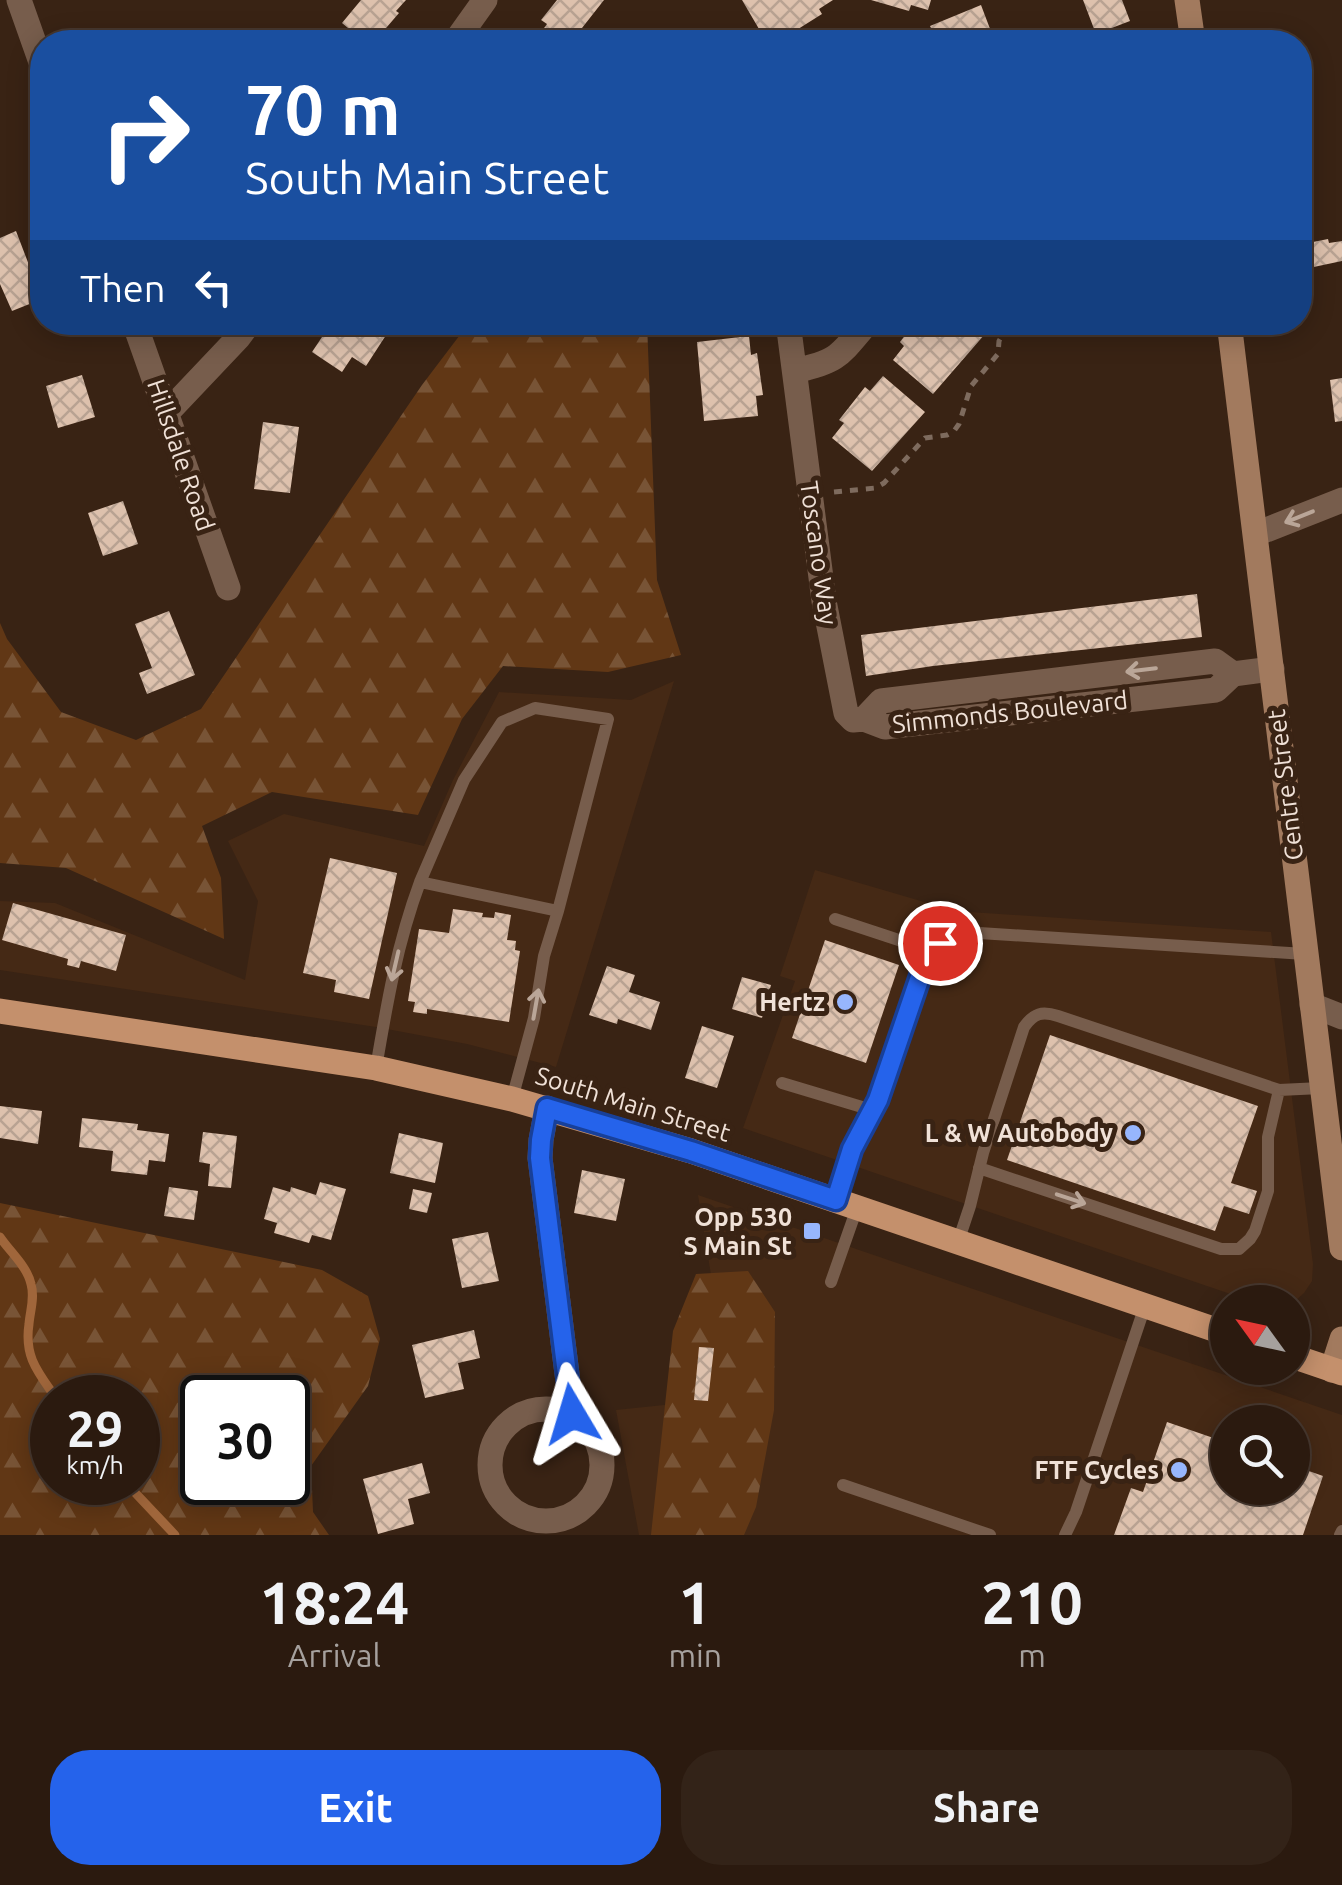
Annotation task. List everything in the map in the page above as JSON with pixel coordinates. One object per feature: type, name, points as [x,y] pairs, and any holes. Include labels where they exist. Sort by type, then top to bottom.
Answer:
[{"type":"main road","points":[[1187,0],[1191,30]]},
{"type":"main road","name":"Centre Street","points":[[1231,335],[1342,1248]]},
{"type":"main road","name":"South Main Street","points":[[0,1011],[376,1068],[512,1098],[691,1151],[1210,1328]]},
{"type":"main road","points":[[1310,1362],[1337,1371],[1342,1339]]},
{"type":"street","points":[[19,0],[30,31]]},
{"type":"street","points":[[464,30],[485,0]]},
{"type":"street","name":"Hillsdale Road","points":[[139,335],[228,588]]},
{"type":"street","points":[[166,414],[240,335]]},
{"type":"street","name":"Toscano Way","points":[[790,335],[824,601],[846,713],[854,720],[864,718]]},
{"type":"street","points":[[794,371],[826,364],[857,335]]},
{"type":"street","points":[[1256,534],[1342,500]]},
{"type":"street","name":"Simmonds Boulevard","points":[[864,718],[885,727],[1216,690],[1234,674],[1272,668]]},
{"type":"street","points":[[1312,1005],[1342,1017]]},
{"type":"street","points":[[547,1108],[540,1158],[572,1414],[598,1441],[602,1459],[601,1478],[594,1495],[581,1509],[564,1518],[528,1518],[511,1509],[498,1495],[490,1460],[494,1442],[504,1426],[519,1415],[554,1408],[572,1414]]},
{"type":"lane","points":[[376,1068],[403,930],[420,882],[464,780],[502,722],[535,708],[608,719],[544,956],[534,1018],[512,1098]]},
{"type":"lane","points":[[420,882],[558,911]]},
{"type":"lane","points":[[835,919],[932,951]]},
{"type":"lane","points":[[832,1282],[852,1149],[872,1110],[922,971],[932,951],[952,935],[964,932],[1305,954]]},
{"type":"lane","points":[[958,1242],[1024,1027],[1038,1014],[1058,1016],[1279,1090],[1321,1088]]},
{"type":"lane","points":[[782,1083],[872,1110]]},
{"type":"lane","points":[[979,1168],[1221,1249],[1239,1249],[1254,1231],[1268,1191],[1268,1137],[1279,1090]]},
{"type":"lane","points":[[1065,1535],[1146,1306]]},
{"type":"lane","points":[[843,1485],[990,1535]]},
{"type":"path","points":[[811,494],[875,488],[925,438],[954,431],[972,386],[998,354],[1003,335]]},
{"type":"shaded area","points":[[674,681],[556,1067],[467,1044],[376,1027],[0,970],[0,901],[55,903],[245,980],[258,901],[228,841],[284,814],[424,846],[499,692],[631,700]]},
{"type":"shaded area","points":[[815,870],[955,911],[1271,932],[1312,1281],[1309,1285],[1210,1287],[743,1128],[795,981],[780,976]]},
{"type":"shaded area","points":[[698,1195],[1210,1370],[1210,1385],[1254,1385],[1342,1415],[1342,1535],[639,1535],[616,1410],[731,1398]]},
{"type":"green space","points":[[460,335],[647,335],[657,580],[681,655],[608,672],[503,666],[462,719],[418,815],[272,792],[202,826],[221,878],[224,939],[66,868],[0,863],[0,623],[7,639],[61,712],[136,740],[201,709]]},
{"type":"green space","points":[[0,1203],[322,1270],[368,1296],[380,1339],[368,1386],[311,1466],[313,1512],[329,1535],[0,1535]]},
{"type":"green space","points":[[748,1271],[775,1312],[774,1410],[756,1507],[744,1535],[651,1535],[673,1331],[696,1274]]},
{"type":"building","points":[[361,0],[406,0],[384,30],[350,30],[342,23]]},
{"type":"building","points":[[557,0],[604,0],[580,30],[543,30],[547,24],[541,20]]},
{"type":"building","points":[[742,0],[833,0],[819,9],[822,14],[797,30],[760,30]]},
{"type":"building","points":[[871,0],[931,0],[928,10],[911,5],[909,11]]},
{"type":"building","points":[[1083,0],[1122,0],[1130,21],[1094,30]]},
{"type":"building","points":[[981,5],[990,30],[932,30],[930,26]]},
{"type":"building","points":[[16,231],[30,268],[30,304],[12,311],[0,284],[0,238]]},
{"type":"building","points":[[1342,241],[1342,261],[1312,267],[1312,242]]},
{"type":"building","points":[[323,335],[386,335],[366,366],[352,357],[342,372],[312,352]]},
{"type":"building","points":[[905,335],[984,335],[933,394],[893,360],[904,346],[900,342]]},
{"type":"building","points":[[749,336],[751,355],[757,353],[763,395],[756,396],[758,416],[704,421],[697,342]]},
{"type":"building","points":[[82,375],[95,417],[58,428],[46,386]]},
{"type":"building","points":[[883,376],[925,412],[872,471],[832,438],[844,423],[839,420],[865,387],[870,391]]},
{"type":"building","points":[[1342,378],[1342,421],[1335,422],[1330,380]]},
{"type":"building","points":[[263,422],[299,427],[290,493],[254,489]]},
{"type":"building","points":[[123,501],[138,544],[103,556],[88,513]]},
{"type":"building","points":[[1197,594],[1202,637],[866,676],[861,635]]},
{"type":"building","points":[[169,611],[195,675],[147,694],[139,673],[152,668],[135,624]]},
{"type":"building","points":[[330,858],[397,873],[369,999],[334,992],[336,980],[303,973]]},
{"type":"building","points":[[13,903],[126,935],[116,971],[81,961],[79,968],[67,965],[68,959],[2,940]]},
{"type":"building","points":[[453,909],[483,913],[482,917],[494,918],[495,912],[511,915],[507,940],[516,941],[515,950],[520,951],[509,1022],[427,1009],[427,1014],[413,1012],[415,1002],[408,1001],[419,929],[449,933]]},
{"type":"building","name":"Hertz","points":[[825,940],[899,965],[866,1063],[792,1038]]},
{"type":"building","points":[[607,966],[635,975],[629,992],[660,1002],[651,1030],[589,1015]]},
{"type":"building","points":[[742,977],[771,985],[762,1018],[732,1009]]},
{"type":"building","points":[[702,1026],[734,1036],[717,1088],[685,1078]]},
{"type":"building","name":"L & W Autobody","points":[[1050,1035],[1258,1106],[1231,1183],[1257,1191],[1249,1214],[1224,1206],[1215,1231],[1007,1160]]},
{"type":"building","points":[[0,1106],[42,1111],[38,1144],[0,1138]]},
{"type":"building","points":[[82,1118],[138,1124],[137,1130],[169,1134],[165,1162],[149,1160],[147,1175],[111,1171],[113,1151],[79,1147]]},
{"type":"building","points":[[203,1132],[237,1136],[231,1188],[208,1186],[210,1164],[199,1162]]},
{"type":"building","points":[[399,1133],[443,1143],[435,1183],[390,1173]]},
{"type":"building","points":[[582,1170],[625,1179],[616,1221],[574,1213]]},
{"type":"building","points":[[320,1182],[346,1189],[331,1240],[312,1235],[309,1243],[274,1233],[277,1223],[264,1219],[273,1187],[290,1192],[291,1187],[316,1195]]},
{"type":"building","points":[[169,1187],[198,1191],[194,1220],[164,1216]]},
{"type":"building","points":[[413,1189],[432,1193],[427,1213],[409,1209]]},
{"type":"building","points":[[488,1232],[499,1281],[462,1288],[452,1239]]},
{"type":"building","points":[[474,1330],[480,1358],[458,1363],[464,1389],[425,1398],[412,1345]]},
{"type":"building","points":[[699,1347],[714,1348],[708,1401],[694,1400]]},
{"type":"building","points":[[1167,1422],[1210,1437],[1210,1505],[1310,1505],[1310,1471],[1323,1476],[1303,1535],[1114,1535],[1131,1488],[1143,1492]]},
{"type":"building","points":[[422,1463],[430,1493],[408,1499],[414,1524],[378,1534],[363,1479]]},
{"type":"waterway","points":[[0,1237],[29,1277],[33,1294],[29,1346],[40,1375]]},
{"type":"waterway","points":[[147,1505],[175,1535]]},
{"type":"place","name":"Hertz","points":[[845,1002]]},
{"type":"place","name":"L & W Autobody","points":[[1133,1133]]},
{"type":"place","name":"Opp 530 S Main St","points":[[812,1231]]},
{"type":"place","name":"FTF Cycles","points":[[1179,1470]]},
{"type":"route","points":[[572,1414],[540,1158],[547,1108],[836,1200],[852,1149],[878,1100],[922,971],[940,943]]}]
